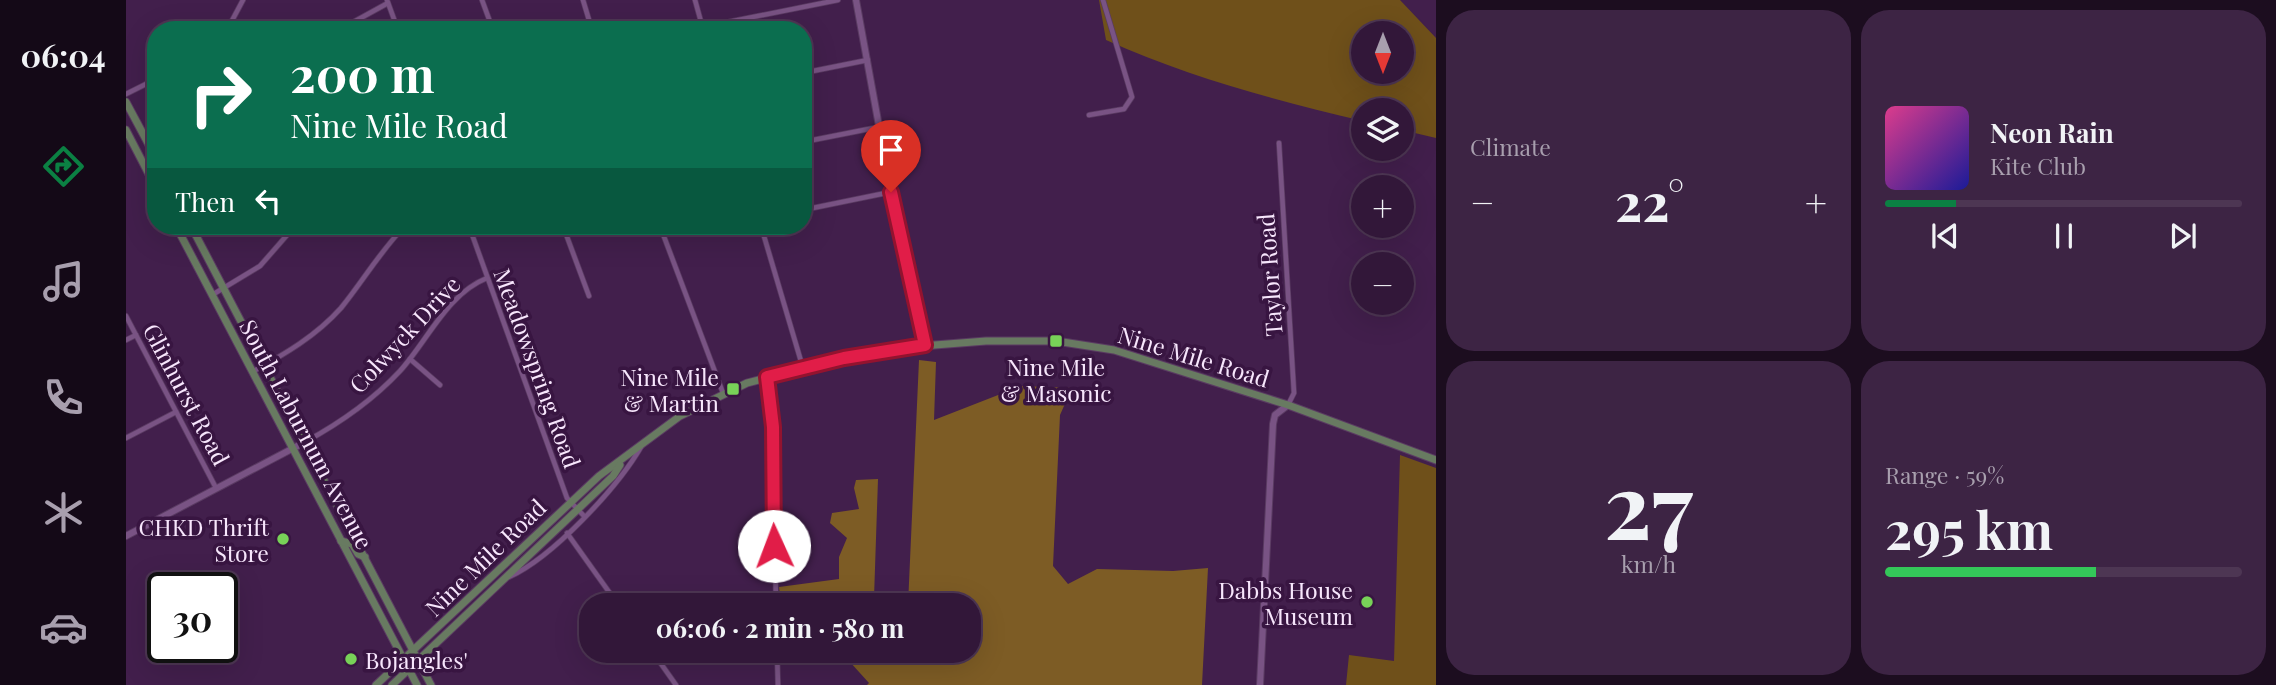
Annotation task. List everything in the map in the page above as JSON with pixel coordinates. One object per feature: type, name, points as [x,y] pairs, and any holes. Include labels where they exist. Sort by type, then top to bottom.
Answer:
[{"type":"main road","points":[[126,102],[147,141]]},
{"type":"main road","points":[[126,131],[147,171]]},
{"type":"main road","name":"South Laburnum Avenue","points":[[181,235],[417,685]]},
{"type":"main road","name":"South Laburnum Avenue","points":[[196,235],[431,685]]},
{"type":"main road","name":"Nine Mile Road","points":[[376,685],[605,471],[623,461],[680,416],[723,393],[767,377],[803,368],[925,345],[1028,340],[1114,350],[1288,405],[1436,460]]},
{"type":"main road","name":"Nine Mile Road","points":[[392,685],[613,476],[623,461]]},
{"type":"main road","points":[[341,541],[352,544],[358,554],[366,558]]},
{"type":"street","points":[[232,21],[243,0]]},
{"type":"street","points":[[482,0],[490,21]]},
{"type":"street","points":[[583,0],[589,21]]},
{"type":"street","points":[[695,0],[701,21]]},
{"type":"street","points":[[737,21],[838,0]]},
{"type":"street","points":[[856,0],[869,60],[878,127],[925,345]]},
{"type":"street","points":[[1089,115],[1124,109],[1132,97],[1103,0]]},
{"type":"street","points":[[352,21],[387,2],[394,21]]},
{"type":"street","points":[[812,72],[869,60]]},
{"type":"street","points":[[126,94],[147,84]]},
{"type":"street","points":[[812,140],[878,127]]},
{"type":"street","name":"Taylor Road","points":[[1279,143],[1294,393],[1288,405]]},
{"type":"street","points":[[812,207],[891,192]]},
{"type":"street","points":[[212,295],[260,266],[287,235]]},
{"type":"street","points":[[252,372],[302,343],[334,315],[398,235]]},
{"type":"street","name":"Meadowspring Road","points":[[472,235],[570,502],[584,516]]},
{"type":"street","points":[[566,235],[589,296]]},
{"type":"street","points":[[663,235],[723,393]]},
{"type":"street","points":[[764,235],[803,368]]},
{"type":"street","name":"Colwyck Drive","points":[[126,536],[304,442],[365,404],[410,359],[460,294],[487,278]]},
{"type":"street","name":"Glinhurst Road","points":[[126,316],[216,488]]},
{"type":"street","points":[[126,340],[136,335]]},
{"type":"street","points":[[410,359],[440,385]]},
{"type":"street","points":[[767,377],[773,427],[776,593]]},
{"type":"street","points":[[1260,685],[1273,424],[1275,415],[1288,405]]},
{"type":"street","points":[[126,438],[176,412]]},
{"type":"street","points":[[502,580],[530,566],[567,533],[623,476],[642,444]]},
{"type":"street","points":[[567,533],[610,593]]},
{"type":"street","points":[[660,663],[676,685]]},
{"type":"street","points":[[777,663],[778,685]]},
{"type":"shaded area","points":[[1099,0],[1400,0],[1436,38],[1436,138],[1414,133],[1414,98],[1351,98],[1351,118],[1232,86],[1106,40]]},
{"type":"shaded area","points":[[919,360],[936,362],[934,420],[1021,386],[1072,388],[1060,415],[1053,566],[1068,584],[1097,569],[1173,571],[1208,568],[1202,685],[867,685],[869,683],[851,663],[981,663],[981,593],[909,593]]},
{"type":"shaded area","points":[[1400,455],[1436,468],[1436,685],[1346,685],[1349,655],[1394,661]]},
{"type":"shaded area","points":[[878,479],[874,593],[780,593],[779,587],[839,579],[839,557],[847,538],[830,523],[832,513],[859,509],[854,488],[856,480]]},
{"type":"place","name":"Nine Mile & Masonic","points":[[1056,341]]},
{"type":"place","name":"Nine Mile & Martin","points":[[733,389]]},
{"type":"place","name":"CHKD Thrift Store","points":[[283,539]]},
{"type":"place","name":"Dabbs House Museum","points":[[1367,602]]},
{"type":"place","name":"Bojangles'","points":[[351,659]]},
{"type":"route","points":[[774,546],[773,427],[767,377],[844,358],[925,345],[891,192]]}]
